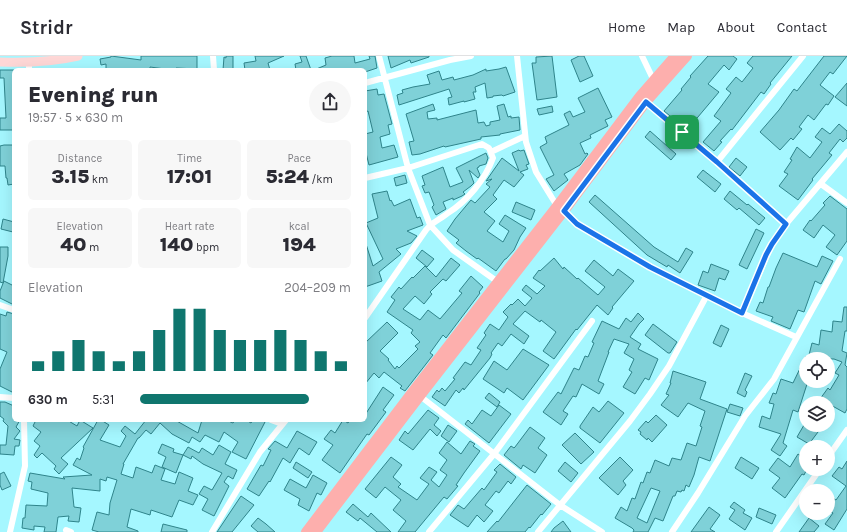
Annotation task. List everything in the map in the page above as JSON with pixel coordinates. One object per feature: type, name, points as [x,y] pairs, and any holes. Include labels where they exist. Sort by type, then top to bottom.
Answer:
[{"type":"main road","points":[[0,62],[29,66],[78,56]]},
{"type":"main road","points":[[306,532],[498,282],[561,209],[640,96],[675,56]]},
{"type":"main road","points":[[316,532],[561,209],[646,102],[687,56]]},
{"type":"street","points":[[213,56],[214,68]]},
{"type":"street","points":[[379,56],[408,168],[430,225],[453,250],[498,282]]},
{"type":"street","points":[[367,82],[450,60],[471,56]]},
{"type":"street","points":[[517,56],[525,136],[536,172],[561,209],[577,224],[650,267],[742,313],[796,337]]},
{"type":"street","points":[[642,56],[654,81]]},
{"type":"street","points":[[717,162],[803,56]]},
{"type":"street","points":[[646,102],[717,162],[786,224]]},
{"type":"street","points":[[491,152],[525,136]]},
{"type":"street","points":[[367,178],[408,168],[478,145],[486,145],[493,158],[477,185],[465,199],[449,213],[430,225],[367,315]]},
{"type":"street","points":[[742,313],[772,244],[786,224],[847,152]]},
{"type":"street","points":[[821,184],[847,203]]},
{"type":"street","points":[[672,532],[698,493],[745,416],[774,379],[840,259]]},
{"type":"street","points":[[538,532],[630,422],[670,366],[706,295]]},
{"type":"street","points":[[0,305],[12,309]]},
{"type":"street","points":[[429,532],[494,454],[592,321]]},
{"type":"street","points":[[0,396],[12,398]]},
{"type":"street","points":[[420,396],[560,505],[602,532]]},
{"type":"street","points":[[10,532],[25,466],[24,422]]},
{"type":"street","points":[[212,532],[260,452],[284,422]]},
{"type":"street","points":[[835,447],[847,430]]},
{"type":"street","points":[[776,532],[815,476]]},
{"type":"building","points":[[141,56],[197,56],[197,68],[106,68],[106,64],[101,65],[100,59],[111,57],[141,60]]},
{"type":"building","points":[[226,56],[233,56],[233,68],[223,68],[224,57],[226,58]]},
{"type":"building","points":[[255,56],[284,56],[268,63],[269,68],[245,68],[244,63],[256,61]]},
{"type":"building","points":[[300,56],[306,56],[310,68],[296,68],[295,64],[302,62]]},
{"type":"building","points":[[332,56],[354,56],[355,63],[370,59],[369,56],[375,56],[377,68],[367,71],[367,68],[319,68],[326,65],[325,58]]},
{"type":"building","points":[[388,56],[429,57],[411,63],[410,60],[391,68]]},
{"type":"building","points":[[552,56],[557,97],[537,100],[532,63],[536,63],[536,57]]},
{"type":"building","points":[[579,56],[584,56],[593,76],[580,82],[571,60]]},
{"type":"building","points":[[708,56],[733,56],[737,59],[729,70],[724,65],[708,84],[719,92],[687,130],[664,111],[682,90],[681,89],[691,77],[690,76]]},
{"type":"building","points":[[753,56],[792,56],[770,83],[771,84],[764,94],[761,92],[732,130],[731,129],[720,141],[722,142],[714,151],[703,142],[721,121],[714,116],[731,93],[726,89],[736,77],[742,82],[753,68],[747,63]]},
{"type":"building","points":[[824,56],[847,56],[833,74],[830,72],[820,85],[834,96],[814,120],[808,115],[799,127],[802,129],[793,140],[791,138],[780,150],[760,132],[779,110],[794,89],[797,91]]},
{"type":"building","points":[[506,67],[515,92],[503,96],[493,96],[487,98],[485,83],[475,87],[476,92],[473,92],[475,99],[464,102],[449,105],[448,98],[452,97],[449,89],[399,105],[397,95],[403,93],[402,90],[430,84],[427,75],[439,71],[442,80],[453,77],[454,80],[473,75],[486,69],[486,71]]},
{"type":"building","points":[[0,70],[12,70],[12,130],[0,130],[0,118],[6,118],[4,78],[0,78]]},
{"type":"building","points":[[847,83],[847,106],[835,97]]},
{"type":"building","points":[[598,88],[612,117],[605,120],[608,126],[590,135],[591,138],[580,143],[585,154],[588,154],[580,165],[564,174],[568,180],[554,191],[546,179],[554,175],[540,147],[547,143],[545,137],[569,125],[564,114],[570,111],[573,117],[585,112],[578,98]]},
{"type":"building","points":[[377,89],[378,95],[384,94],[392,124],[388,125],[390,134],[380,137],[382,148],[394,145],[398,157],[369,165],[367,157],[367,134],[373,132],[367,111],[367,91]]},
{"type":"building","points":[[433,104],[435,110],[427,112],[428,119],[437,118],[437,120],[476,110],[478,123],[484,122],[486,126],[490,125],[490,122],[500,120],[497,106],[504,104],[508,117],[519,117],[520,130],[500,135],[481,137],[481,139],[444,146],[420,154],[412,155],[409,142],[414,141],[406,114]]},
{"type":"building","points":[[552,106],[553,112],[539,115],[537,109]]},
{"type":"building","points":[[839,124],[847,131],[847,138],[843,142],[840,139],[829,153],[832,155],[812,179],[813,180],[798,200],[779,186],[788,174],[784,172],[792,160],[790,159],[797,147],[810,158],[822,142],[815,137],[822,128],[830,134]]},
{"type":"building","points":[[650,131],[676,154],[671,160],[645,137]]},
{"type":"building","points":[[12,145],[12,184],[8,185],[5,166],[0,166],[0,146]]},
{"type":"building","points":[[519,150],[524,150],[529,164],[526,165],[528,169],[520,172],[524,175],[514,187],[504,180],[493,195],[497,199],[484,212],[495,221],[487,231],[503,242],[509,231],[499,224],[505,215],[526,228],[514,250],[496,271],[456,243],[459,240],[447,231],[471,200],[475,203],[490,187],[486,184],[492,179],[486,181],[502,158],[519,171],[512,153]]},
{"type":"building","points":[[486,153],[488,158],[486,164],[477,168],[480,175],[478,178],[469,170],[474,183],[463,192],[465,194],[462,196],[443,202],[446,209],[436,215],[432,207],[434,205],[429,192],[425,193],[422,186],[425,185],[422,176],[443,167],[450,187],[463,182],[456,168]]},
{"type":"building","points":[[736,158],[747,167],[740,176],[729,167]]},
{"type":"building","points":[[703,170],[721,184],[715,192],[697,177]]},
{"type":"building","points":[[405,175],[407,183],[396,186],[394,178]]},
{"type":"building","points":[[387,191],[390,201],[391,200],[394,206],[410,199],[417,218],[420,217],[423,225],[407,231],[417,236],[411,243],[396,249],[401,254],[379,272],[382,281],[367,286],[367,247],[373,266],[383,259],[367,225],[367,223],[378,218],[372,194]]},
{"type":"building","points":[[730,191],[765,218],[759,225],[739,208],[737,210],[724,199]]},
{"type":"building","points":[[595,195],[654,247],[678,262],[686,248],[693,252],[680,273],[668,265],[667,267],[647,255],[589,202]]},
{"type":"building","points":[[830,196],[847,209],[847,241],[837,255],[826,247],[835,235],[823,225],[814,238],[803,230],[810,220],[811,221],[825,205],[823,203]]},
{"type":"building","points":[[516,202],[535,210],[531,220],[512,212]]},
{"type":"building","points":[[3,219],[12,221],[12,232],[1,229]]},
{"type":"building","points":[[756,229],[764,233],[747,269],[739,265]]},
{"type":"building","points":[[0,247],[8,247],[8,256],[3,283],[0,282]]},
{"type":"building","points":[[422,250],[434,259],[427,267],[416,258]]},
{"type":"building","points":[[783,253],[817,267],[822,256],[833,261],[821,284],[815,281],[804,312],[798,310],[790,329],[771,321],[773,317],[756,311],[760,302],[763,303],[768,287]]},
{"type":"building","points":[[451,258],[460,265],[446,281],[443,279],[430,292],[432,294],[424,304],[415,296],[403,309],[420,320],[428,310],[440,319],[462,293],[459,291],[471,276],[483,287],[446,338],[443,335],[430,353],[433,355],[405,391],[400,388],[402,386],[384,372],[379,378],[374,373],[367,382],[367,341],[387,322],[398,333],[380,351],[389,359],[388,360],[395,369],[397,366],[399,368],[418,349],[415,346],[420,342],[411,333],[413,330],[387,312],[395,300],[391,297],[399,287],[401,289],[425,266],[436,277]]},
{"type":"building","points":[[554,258],[563,269],[564,267],[598,295],[605,287],[585,271],[594,260],[613,276],[618,269],[634,281],[612,307],[613,308],[608,315],[597,305],[577,330],[576,329],[554,359],[543,351],[556,332],[541,320],[540,322],[525,311],[513,324],[529,336],[524,344],[511,334],[502,346],[498,343],[491,353],[490,358],[464,390],[463,388],[459,393],[456,390],[445,406],[432,397],[437,390],[439,392],[442,388],[445,391],[455,379],[453,378],[465,362],[471,365],[481,350],[477,348],[486,335],[484,333],[490,324],[499,330],[508,317],[503,312],[511,304],[512,305],[518,299],[525,306],[532,298],[522,290],[526,285],[537,294],[545,286],[533,278],[539,270],[540,271]]},
{"type":"building","points":[[711,264],[729,271],[725,280],[719,278],[715,291],[698,285],[703,271],[708,273]]},
{"type":"building","points":[[4,281],[12,285],[12,304],[0,298],[0,291]]},
{"type":"building","points":[[844,307],[847,307],[847,331],[845,331],[842,351],[847,353],[845,365],[847,367],[847,409],[845,413],[835,407],[835,396],[822,396],[828,388],[830,390],[831,388],[835,388],[835,382],[839,375],[835,373],[842,362],[835,359],[835,352],[810,352],[812,343],[819,345],[821,330],[832,332],[833,321],[842,322]]},
{"type":"building","points":[[7,312],[12,313],[12,392],[0,386],[0,369],[7,352],[0,349],[0,314],[6,316]]},
{"type":"building","points":[[638,313],[644,319],[630,337],[641,344],[638,349],[658,359],[649,380],[645,378],[635,394],[623,387],[632,372],[629,370],[634,359],[624,353],[629,344],[614,339],[598,381],[604,384],[599,394],[582,384],[576,397],[573,396],[563,411],[568,414],[561,425],[543,412],[558,392],[561,394],[574,368],[579,370],[585,356],[588,357],[594,343],[592,342],[602,321],[619,329],[626,318],[631,322]]},
{"type":"building","points":[[653,324],[677,342],[670,353],[645,335]]},
{"type":"building","points":[[721,325],[729,329],[721,347],[713,343]]},
{"type":"building","points":[[523,349],[549,365],[523,400],[507,388],[504,393],[483,379],[494,361],[507,370]]},
{"type":"building","points":[[673,371],[706,382],[700,399],[727,409],[710,461],[699,457],[689,487],[686,485],[684,491],[677,491],[675,496],[673,496],[663,521],[655,518],[648,532],[633,532],[634,530],[632,528],[615,518],[621,507],[627,511],[632,498],[635,499],[641,482],[643,483],[647,472],[650,473],[655,460],[669,466],[672,458],[681,460],[687,443],[696,446],[702,427],[700,426],[705,411],[688,403],[678,417],[661,405],[669,395],[666,394]],"holes":[[[651,488],[660,491],[647,523],[637,518]]]},
{"type":"building","points":[[799,371],[799,388],[806,388],[803,396],[799,396],[798,412],[793,410],[783,443],[787,446],[780,456],[771,450],[781,434],[759,427],[762,416],[770,419],[774,404],[769,403],[773,393],[776,394],[781,379],[793,383]]},
{"type":"building","points":[[745,373],[752,376],[745,390],[747,392],[745,397],[737,393]]},
{"type":"building","points":[[383,387],[394,395],[383,410],[386,412],[369,435],[367,434],[340,473],[322,460],[333,445],[324,439],[331,430],[335,433],[342,422],[367,422],[367,412]]},
{"type":"building","points":[[489,393],[500,402],[497,407],[485,398]]},
{"type":"building","points":[[608,401],[624,413],[600,443],[580,428],[580,426],[593,407],[599,412]]},
{"type":"building","points":[[0,402],[5,402],[12,405],[12,422],[19,422],[16,427],[20,431],[14,439],[20,440],[19,446],[15,446],[14,455],[0,454],[0,445],[6,445],[8,426],[3,421],[4,419],[0,416]]},
{"type":"building","points":[[730,404],[743,408],[740,416],[727,412]]},
{"type":"building","points":[[499,405],[511,414],[489,443],[465,424],[468,420],[472,424],[482,410],[491,416]]},
{"type":"building","points":[[428,410],[439,418],[434,425],[441,431],[437,436],[430,429],[413,450],[399,440],[405,431],[408,434]]},
{"type":"building","points":[[656,415],[667,425],[652,442],[640,434],[641,432],[638,430],[646,421],[648,423]]},
{"type":"building","points":[[35,422],[70,422],[77,426],[79,422],[83,422],[93,428],[61,458],[68,464],[59,474],[54,469],[56,466],[42,453],[37,458],[34,455],[40,446],[34,441],[41,432],[33,426]]},
{"type":"building","points":[[97,422],[104,422],[109,425],[100,440],[120,447],[126,436],[121,431],[125,426],[135,434],[144,422],[179,422],[198,433],[201,422],[265,422],[246,459],[232,452],[238,442],[224,432],[219,442],[205,435],[200,442],[192,437],[189,443],[172,434],[160,423],[151,434],[146,430],[138,438],[123,464],[121,474],[133,478],[136,467],[152,473],[155,465],[165,469],[161,480],[175,484],[179,472],[193,478],[188,491],[198,495],[193,505],[179,500],[172,517],[151,510],[150,515],[131,509],[127,527],[138,532],[99,532],[92,530],[97,512],[109,515],[110,503],[117,480],[107,477],[106,481],[100,479],[100,491],[72,488],[74,507],[81,508],[79,522],[68,521],[69,516],[58,517],[56,532],[44,532],[45,527],[34,526],[34,530],[22,528],[23,518],[25,518],[26,505],[47,506],[48,493],[31,489],[32,482],[28,481],[30,473],[65,479],[63,477],[92,475],[73,465],[77,458],[80,460],[83,447]]},
{"type":"building","points":[[448,425],[457,431],[449,442],[441,436]]},
{"type":"building","points":[[530,427],[545,438],[538,448],[547,455],[535,473],[523,465],[521,469],[504,455],[511,446],[514,448],[515,447]]},
{"type":"building","points":[[297,431],[317,442],[309,455],[299,448],[290,463],[283,458],[270,482],[269,481],[259,496],[247,489],[261,465],[263,466],[271,450],[268,449],[275,441],[287,448]]},
{"type":"building","points":[[800,432],[818,432],[812,440],[802,440],[797,437]]},
{"type":"building","points":[[575,433],[594,452],[581,464],[562,445]]},
{"type":"building","points":[[470,441],[475,444],[473,446],[480,451],[456,485],[458,486],[447,499],[444,497],[415,532],[398,532],[406,521],[393,510],[401,500],[385,487],[376,498],[365,489],[391,457],[402,465],[393,477],[401,484],[398,487],[417,500],[429,484],[420,478],[429,467],[437,472],[431,480],[439,487],[447,475],[440,470],[447,460],[439,453],[447,442],[461,454]]},
{"type":"building","points":[[162,444],[174,449],[173,452],[183,455],[176,473],[162,467],[166,457],[158,453]]},
{"type":"building","points":[[219,445],[231,452],[225,464],[237,470],[233,479],[228,476],[224,482],[229,486],[214,516],[202,510],[208,499],[199,494],[204,486],[212,490],[222,473],[203,464],[192,456],[191,459],[183,455],[188,447],[199,453],[202,448],[213,455]]},
{"type":"building","points":[[799,455],[799,476],[801,476],[785,498],[772,488],[780,478],[769,470],[778,458],[790,467]]},
{"type":"building","points":[[620,457],[633,470],[623,481],[626,485],[618,495],[599,478]]},
{"type":"building","points":[[741,457],[759,468],[752,479],[735,468]]},
{"type":"building","points":[[847,461],[847,509],[834,530],[825,524],[828,520],[835,520],[835,499],[846,486],[832,476],[835,476],[835,472],[839,467],[842,469]]},
{"type":"building","points":[[296,462],[312,472],[308,478],[293,468]]},
{"type":"building","points":[[565,462],[578,473],[571,482],[558,471]]},
{"type":"building","points":[[500,464],[516,477],[511,484],[508,481],[499,493],[496,491],[485,505],[493,511],[484,522],[477,515],[468,527],[450,515],[458,505],[464,509],[482,488],[484,490],[497,472],[494,470]]},
{"type":"building","points":[[4,472],[11,486],[2,490],[0,485],[0,474]]},
{"type":"building","points":[[313,475],[327,483],[321,495],[317,493],[309,511],[298,505],[300,499],[284,490],[290,479],[306,488]]},
{"type":"building","points":[[527,485],[551,504],[542,515],[541,514],[525,532],[487,532],[497,521],[498,522]]},
{"type":"building","points":[[241,496],[254,505],[232,532],[217,532]]},
{"type":"building","points":[[734,502],[745,510],[743,513],[752,518],[745,530],[729,519],[735,510],[730,507]]},
{"type":"building","points":[[353,504],[368,517],[371,513],[391,532],[377,532],[360,518],[358,521],[346,512]]},
{"type":"building","points":[[709,507],[720,515],[710,529],[715,532],[691,532]]},
{"type":"building","points":[[759,508],[776,515],[772,524],[756,517]]},
{"type":"building","points":[[258,518],[275,532],[258,532],[251,526]]},
{"type":"building","points":[[808,520],[812,520],[819,526],[814,532],[799,532]]},
{"type":"building","points":[[563,521],[571,532],[551,532],[554,528]]},
{"type":"building","points":[[163,524],[187,530],[187,532],[161,532]]},
{"type":"route","points":[[646,102],[682,132],[786,224],[766,255],[742,313],[650,267],[577,224],[564,211],[646,102]]}]
